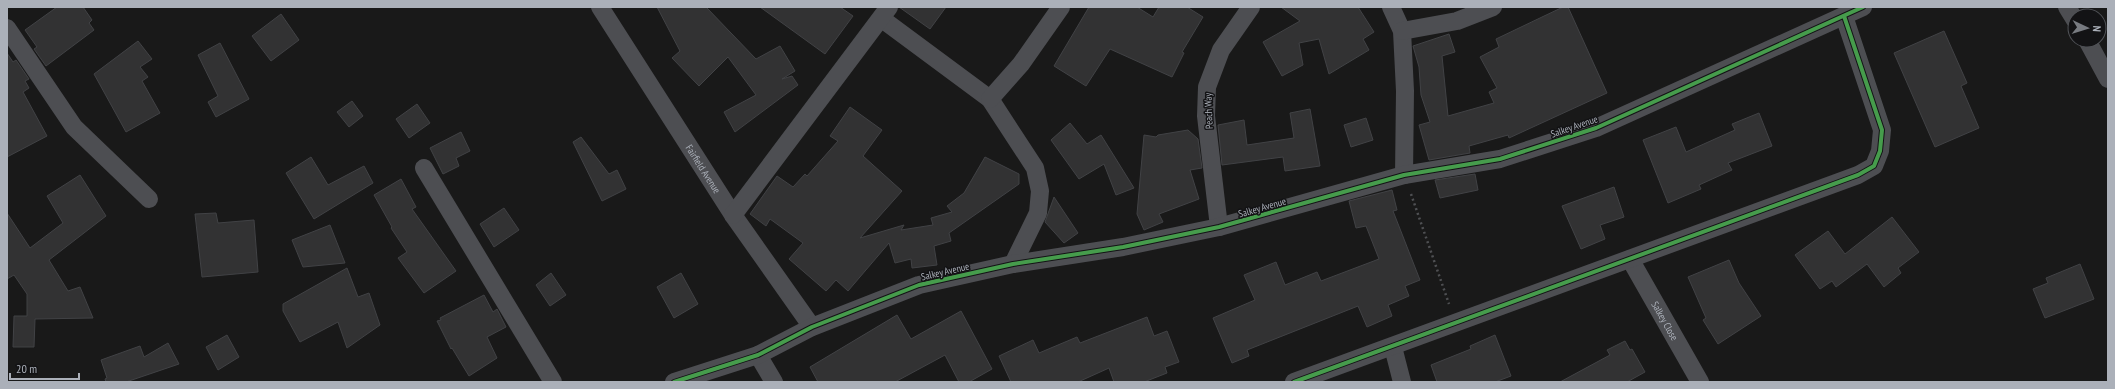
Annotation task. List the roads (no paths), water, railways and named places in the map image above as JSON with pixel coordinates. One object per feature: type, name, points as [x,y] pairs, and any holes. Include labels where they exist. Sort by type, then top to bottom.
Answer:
[{"type":"street","points":[[990,99],[1022,64],[1062,7]]},
{"type":"street","name":"Peach Way","points":[[1219,227],[1206,116],[1207,86],[1221,50],[1251,7]]},
{"type":"street","points":[[1391,7],[1402,31],[1405,91],[1404,175]]},
{"type":"street","points":[[1402,31],[1457,21],[1493,7]]},
{"type":"street","name":"Salkey Avenue","points":[[674,382],[758,355],[812,327],[919,285],[1013,264],[1123,247],[1219,227],[1404,175],[1500,159],[1596,128],[1863,7]]},
{"type":"street","name":"Fairfield Avenue","points":[[603,8],[733,215],[812,327]]},
{"type":"street","points":[[733,215],[885,13],[990,99],[1035,168],[1040,192],[1038,213],[1013,264]]},
{"type":"street","points":[[1294,382],[1858,176],[1874,166],[1880,151],[1882,130],[1844,16]]},
{"type":"street","points":[[7,28],[74,127],[149,199]]},
{"type":"street","points":[[2091,48],[2108,79]]},
{"type":"street","points":[[424,168],[553,382]]},
{"type":"street","name":"Salkey Close","points":[[1630,259],[1700,382]]},
{"type":"street","points":[[1393,347],[1402,382]]},
{"type":"street","points":[[758,355],[774,382]]}]
